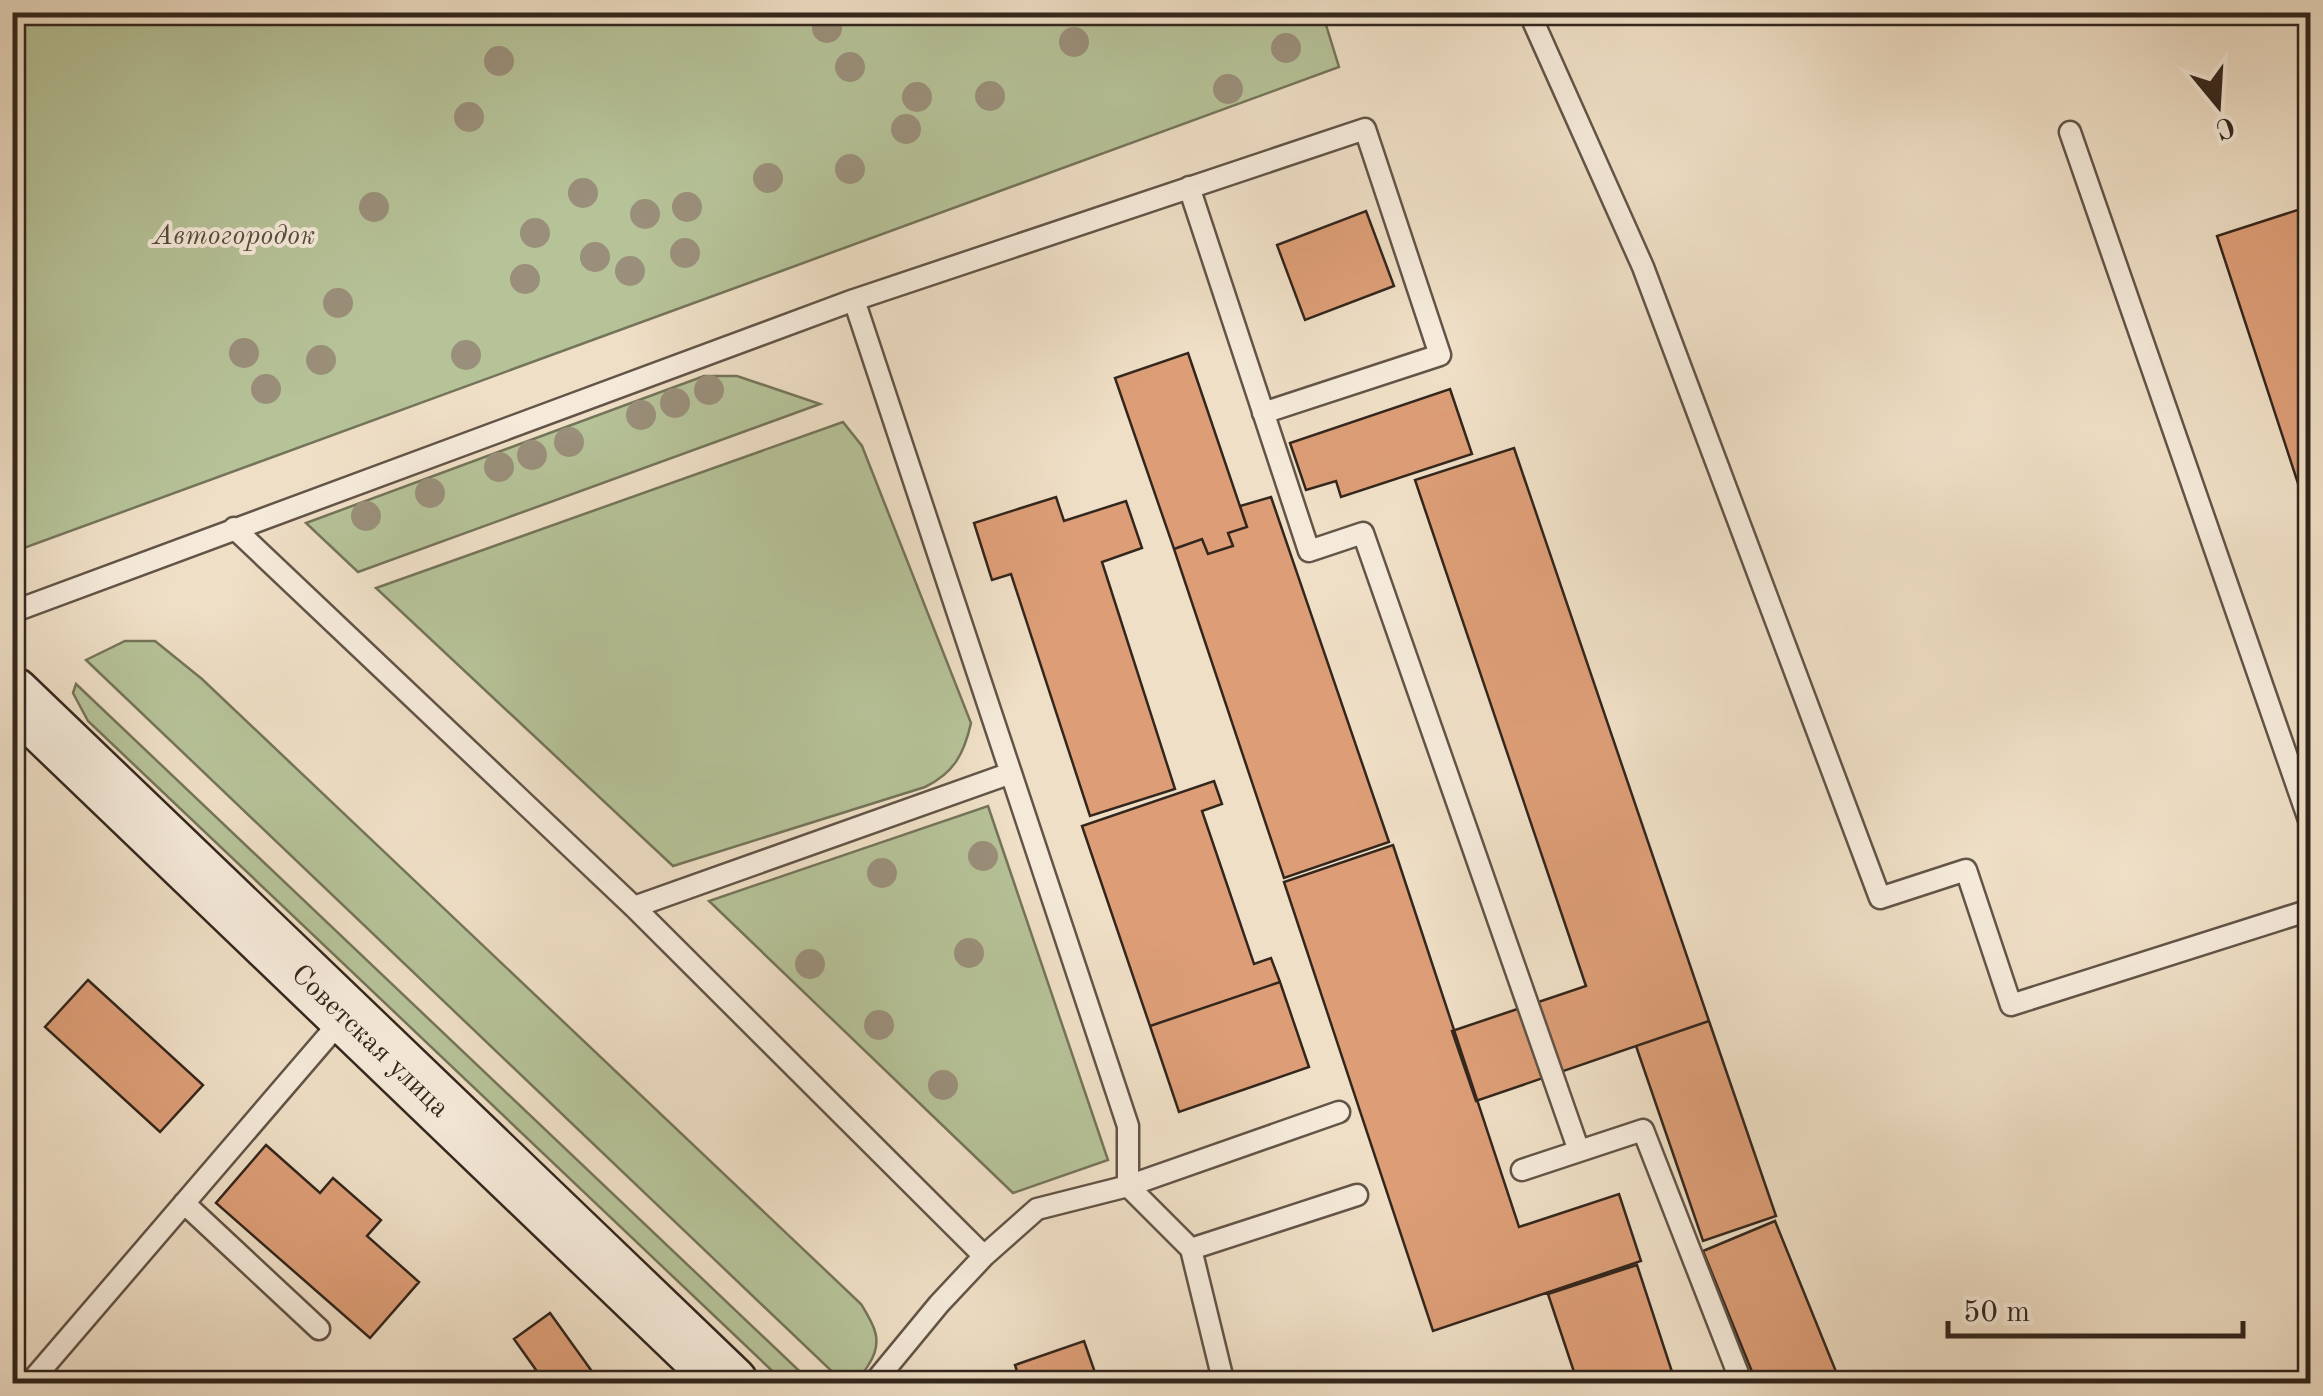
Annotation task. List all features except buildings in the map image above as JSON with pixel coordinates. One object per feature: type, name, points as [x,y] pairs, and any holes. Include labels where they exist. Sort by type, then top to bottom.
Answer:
[{"type":"main road","name":"Советская улица","points":[[12,695],[730,1384]]},
{"type":"lane","points":[[1530,12],[1643,267],[1880,898],[1966,870],[2011,1004],[2310,910]]},
{"type":"lane","points":[[12,612],[854,300],[1365,130],[1440,355],[1264,413]]},
{"type":"lane","points":[[2070,132],[2310,823]]},
{"type":"lane","points":[[1189,187],[1309,550],[1364,533],[1579,1151]]},
{"type":"lane","points":[[854,300],[1128,1126],[1128,1186],[1191,1249],[1224,1384]]},
{"type":"lane","points":[[234,528],[634,907],[984,1256]]},
{"type":"lane","points":[[634,907],[1011,773]]},
{"type":"lane","points":[[29,1384],[346,1015]]},
{"type":"lane","points":[[873,1384],[939,1304],[984,1256],[1037,1209],[1128,1186],[1339,1112]]},
{"type":"lane","points":[[1522,1170],[1643,1130],[1742,1384]]},
{"type":"lane","points":[[1191,1249],[1357,1195]]},
{"type":"lane","points":[[184,1203],[319,1329]]},
{"type":"green space","name":"Автогородок","points":[[13,12],[1322,12],[1339,67],[13,552]]},
{"type":"green space","points":[[704,376],[737,376],[820,404],[358,572],[306,523]]},
{"type":"green space","points":[[843,422],[862,446],[971,723],[956,761],[925,787],[673,866],[376,588]]},
{"type":"green space","points":[[125,641],[155,641],[202,679],[861,1304],[876,1340],[867,1368],[844,1383],[86,660]]},
{"type":"green space","points":[[76,684],[812,1383],[785,1383],[88,721],[73,693]]},
{"type":"green space","points":[[988,806],[1108,1160],[1013,1193],[709,901]]}]
